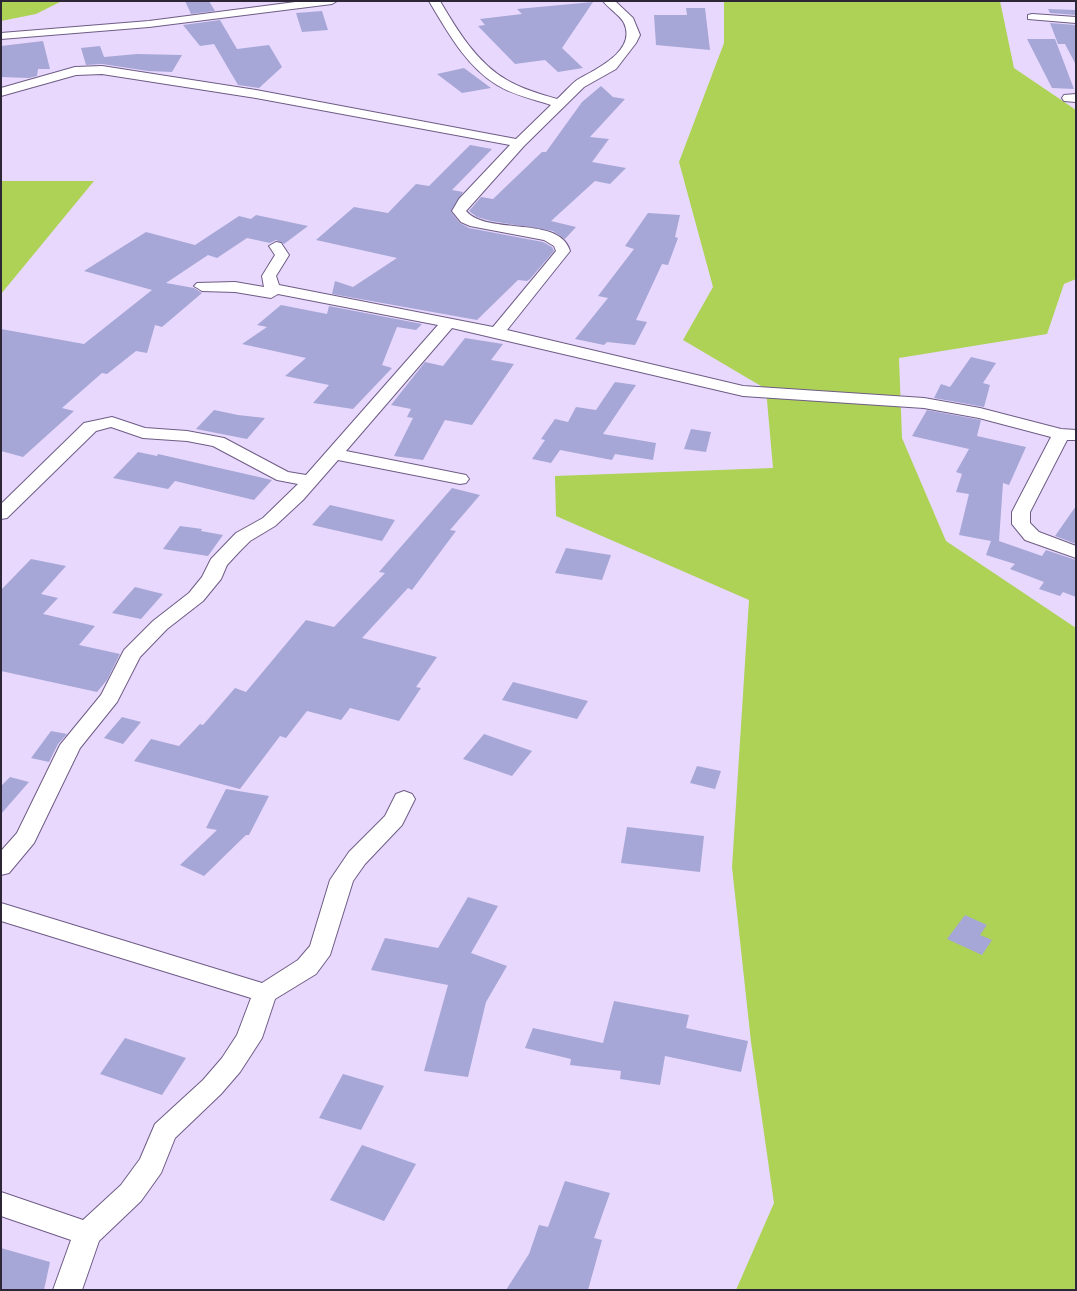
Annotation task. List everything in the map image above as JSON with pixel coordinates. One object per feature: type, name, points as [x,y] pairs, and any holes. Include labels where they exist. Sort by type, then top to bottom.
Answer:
[{"type":"street","points":[[1,36],[149,24],[332,1]]},
{"type":"street","points":[[434,1],[457,39],[500,81],[523,92],[560,104]]},
{"type":"street","points":[[498,332],[555,263],[562,251],[562,244],[556,239],[475,223],[466,219],[459,210],[464,202],[519,143],[586,80],[612,66],[632,41],[634,35],[629,20],[608,1]]},
{"type":"street","points":[[1032,17],[1076,20]]},
{"type":"street","points":[[1,92],[75,72],[102,70],[256,94],[519,143]]},
{"type":"street","points":[[276,246],[282,255],[269,276],[269,284],[274,289],[498,332],[723,387],[757,393],[924,403],[980,413],[1068,434],[1021,512],[1021,524],[1032,536],[1076,552]]},
{"type":"street","points":[[202,286],[235,287],[271,293],[274,289]]},
{"type":"street","points":[[1,867],[26,837],[71,746],[110,697],[131,654],[160,625],[196,596],[211,579],[218,564],[232,547],[243,537],[269,522],[311,481],[448,322]]},
{"type":"street","points":[[1,514],[90,427],[103,422],[112,422],[143,433],[187,436],[218,442],[283,476],[311,481]]},
{"type":"street","points":[[335,454],[460,479]]},
{"type":"street","points":[[67,1290],[88,1234],[131,1192],[151,1166],[164,1132],[212,1087],[231,1065],[249,1038],[265,993],[307,967],[321,949],[342,880],[357,858],[394,820],[404,799]]},
{"type":"street","points":[[1,912],[265,993]]},
{"type":"street","points":[[1,1204],[88,1234]]},
{"type":"green space","points":[[1,1],[62,1],[36,14],[1,21]]},
{"type":"green space","points":[[724,1],[1000,1],[1014,68],[1076,110],[1076,279],[1064,284],[1047,334],[899,358],[902,438],[946,541],[1076,628],[1076,1290],[736,1290],[774,1203],[751,1042],[732,867],[749,600],[556,516],[555,476],[773,468],[766,389],[683,340],[713,287],[679,162],[724,43]]},
{"type":"green space","points":[[1,181],[94,181],[1,294]]},
{"type":"building","points":[[185,1],[209,1],[215,11],[191,14]]},
{"type":"building","points":[[593,2],[562,48],[583,68],[558,72],[545,60],[515,64],[478,26],[485,25],[480,19],[522,14],[517,9]]},
{"type":"building","points":[[686,8],[705,8],[710,50],[656,45],[654,15],[687,15]]},
{"type":"building","points":[[1048,9],[1076,10],[1076,15],[1050,13]]},
{"type":"building","points":[[322,11],[328,30],[302,32],[296,13]]},
{"type":"building","points":[[220,20],[237,49],[269,45],[282,67],[259,88],[238,85],[214,44],[200,46],[183,25]]},
{"type":"building","points":[[1050,23],[1076,25],[1076,65],[1065,44],[1058,44]]},
{"type":"building","points":[[1027,39],[1055,39],[1074,89],[1052,88]]},
{"type":"building","points":[[43,41],[50,69],[38,69],[37,76],[29,78],[1,77],[1,46]]},
{"type":"building","points":[[100,46],[104,57],[137,54],[182,55],[172,72],[148,71],[102,64],[86,65],[81,48]]},
{"type":"building","points":[[464,68],[491,88],[462,93],[437,74]]},
{"type":"building","points":[[601,86],[613,97],[625,99],[590,137],[609,139],[592,162],[626,168],[610,184],[595,181],[551,221],[576,227],[565,239],[553,231],[491,221],[477,217],[469,211],[481,197],[493,199],[542,152],[546,152],[582,102]]},
{"type":"building","points":[[470,145],[492,149],[452,190],[463,192],[451,212],[460,223],[469,228],[543,242],[552,247],[554,251],[530,279],[527,281],[518,280],[477,320],[332,294],[335,281],[353,287],[397,258],[316,240],[354,207],[388,213],[416,184],[429,186]]},
{"type":"building","points":[[648,213],[680,215],[675,237],[678,238],[668,265],[662,264],[636,320],[647,322],[635,345],[607,342],[604,345],[575,339],[608,298],[598,296],[634,249],[625,246]]},
{"type":"building","points":[[256,215],[308,226],[284,244],[276,240],[270,243],[247,238],[217,258],[208,255],[166,283],[194,288],[202,293],[162,327],[155,325],[147,353],[136,351],[107,374],[102,373],[62,408],[74,411],[23,457],[1,451],[1,329],[84,344],[152,290],[84,271],[146,232],[195,245],[239,216],[251,219]]},
{"type":"building","points":[[281,305],[327,314],[329,306],[422,324],[416,330],[397,327],[382,365],[392,368],[353,409],[313,403],[329,385],[285,376],[306,358],[242,344],[267,327],[257,325]]},
{"type":"building","points":[[465,338],[503,344],[491,360],[514,364],[472,425],[445,420],[423,460],[394,456],[413,418],[407,417],[411,409],[391,405],[425,362],[443,366]]},
{"type":"building","points":[[971,357],[996,363],[983,383],[990,385],[984,407],[934,398],[941,384],[950,387]]},
{"type":"building","points":[[615,382],[636,385],[603,434],[656,443],[653,460],[615,454],[612,460],[560,450],[551,463],[532,459],[545,440],[541,439],[555,419],[568,422],[576,407],[596,410]]},
{"type":"building","points":[[214,410],[265,418],[247,439],[196,429]]},
{"type":"building","points":[[927,410],[981,420],[977,436],[1026,447],[1009,485],[1003,483],[999,541],[1042,556],[1046,550],[1076,560],[1076,597],[1063,592],[1060,596],[1039,589],[1044,582],[1010,569],[1015,564],[986,555],[991,541],[959,535],[969,494],[956,492],[962,474],[956,472],[969,449],[912,436]]},
{"type":"building","points":[[691,429],[711,432],[706,452],[684,449]]},
{"type":"building","points":[[138,452],[157,456],[158,454],[272,480],[254,500],[175,481],[168,489],[113,478]]},
{"type":"building","points":[[452,488],[480,495],[450,530],[456,531],[412,590],[408,588],[362,638],[437,657],[416,687],[421,688],[399,721],[350,708],[341,720],[307,711],[286,738],[280,736],[240,789],[134,761],[151,739],[179,746],[200,724],[203,725],[235,688],[246,692],[306,620],[334,627],[385,573],[379,572]]},
{"type":"building","points":[[330,505],[395,520],[382,541],[312,525]]},
{"type":"building","points":[[1076,506],[1076,544],[1055,536]]},
{"type":"building","points":[[180,526],[202,529],[201,531],[223,535],[208,556],[163,549]]},
{"type":"building","points":[[566,548],[611,555],[602,580],[555,573]]},
{"type":"building","points":[[31,559],[66,566],[41,594],[58,598],[43,614],[95,626],[79,645],[120,654],[107,680],[97,692],[1,671],[1,590]]},
{"type":"building","points":[[135,587],[163,594],[141,619],[112,613]]},
{"type":"building","points":[[513,682],[588,701],[577,719],[502,700]]},
{"type":"building","points":[[122,717],[141,722],[123,744],[104,738]]},
{"type":"building","points":[[51,731],[67,734],[58,744],[49,762],[31,758]]},
{"type":"building","points":[[484,734],[532,751],[512,776],[463,759]]},
{"type":"building","points":[[697,766],[721,771],[715,789],[690,783]]},
{"type":"building","points":[[10,777],[29,782],[1,814],[1,786]]},
{"type":"building","points":[[226,789],[269,796],[249,835],[246,835],[204,876],[180,865],[217,830],[206,828]]},
{"type":"building","points":[[627,827],[704,836],[700,872],[621,863]]},
{"type":"building","points":[[468,897],[498,906],[471,953],[507,966],[486,1002],[468,1077],[424,1071],[448,985],[371,970],[385,938],[438,948]]},
{"type":"building","points":[[965,915],[987,925],[980,935],[992,940],[982,955],[947,939]]},
{"type":"building","points":[[614,1001],[689,1015],[686,1028],[748,1041],[741,1072],[665,1056],[660,1085],[620,1079],[621,1071],[570,1065],[571,1059],[525,1048],[533,1028],[603,1043]]},
{"type":"building","points":[[125,1038],[186,1058],[162,1095],[100,1074]]},
{"type":"building","points":[[343,1074],[384,1086],[361,1130],[319,1118]]},
{"type":"building","points":[[362,1145],[416,1164],[384,1221],[330,1200]]},
{"type":"building","points":[[565,1181],[610,1193],[594,1238],[602,1240],[588,1290],[506,1290],[529,1254],[539,1225],[548,1227]]},
{"type":"building","points":[[1,1248],[50,1262],[44,1290],[1,1290]]}]
